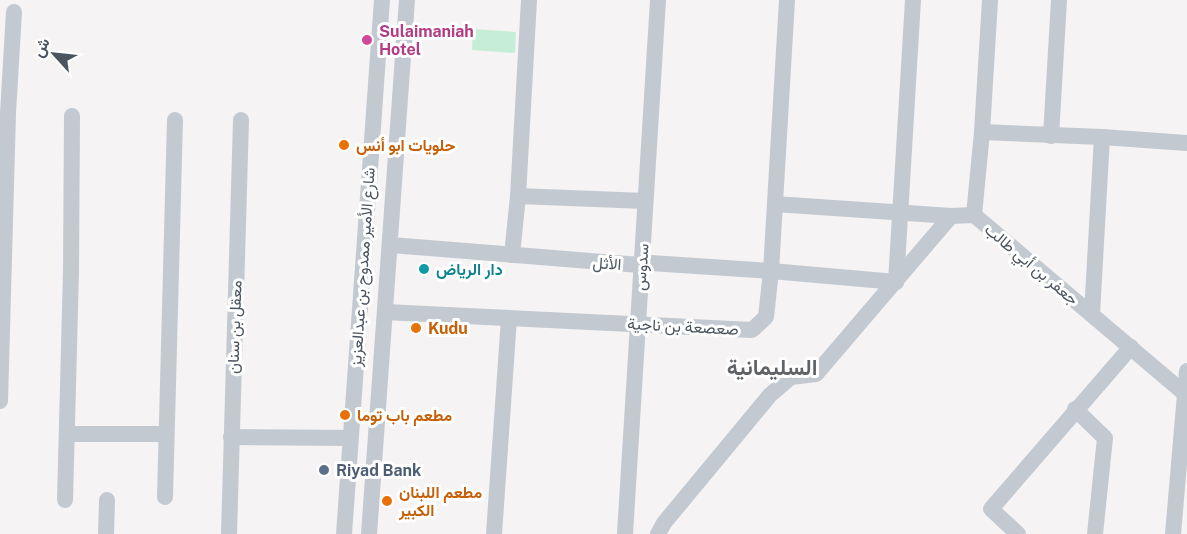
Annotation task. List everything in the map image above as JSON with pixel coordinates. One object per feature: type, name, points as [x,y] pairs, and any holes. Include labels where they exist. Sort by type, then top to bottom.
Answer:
[{"type":"street","name":"شارع الأمير ممدوح بن عبدالعزيز","points":[[344,534],[381,0]]},
{"type":"street","name":"شارع الأمير ممدوح بن عبدالعزيز","points":[[369,534],[407,0]]},
{"type":"street","points":[[512,255],[518,196],[529,0]]},
{"type":"street","name":"سدوس","points":[[626,534],[640,265],[658,0]]},
{"type":"street","name":"صعصعة بن ناجية","points":[[385,312],[752,330],[766,317],[771,271],[787,0]]},
{"type":"street","points":[[896,282],[914,0]]},
{"type":"street","points":[[974,215],[982,132],[990,0]]},
{"type":"street","points":[[1051,136],[1059,0]]},
{"type":"street","points":[[0,401],[8,113],[14,12]]},
{"type":"street","points":[[65,500],[72,116]]},
{"type":"street","points":[[165,497],[175,120]]},
{"type":"street","name":"معقل بن سنان","points":[[229,534],[241,120]]},
{"type":"street","points":[[982,132],[1187,143]]},
{"type":"street","points":[[1092,314],[1102,137]]},
{"type":"street","points":[[518,196],[645,201]]},
{"type":"street","name":"جعفر بن أبي طالب","points":[[775,204],[951,216],[974,215],[1186,393]]},
{"type":"street","points":[[658,534],[664,523],[770,395],[791,378],[816,374],[951,216]]},
{"type":"street","name":"الأثل","points":[[391,245],[640,265],[651,263],[771,271],[896,282]]},
{"type":"street","points":[[494,534],[509,318]]},
{"type":"street","points":[[1018,534],[991,509],[1075,409],[1131,347]]},
{"type":"street","points":[[1173,534],[1187,371]]},
{"type":"street","points":[[1075,409],[1105,438],[1095,534]]},
{"type":"street","points":[[68,434],[165,434]]},
{"type":"street","points":[[231,437],[350,438]]},
{"type":"street","points":[[106,534],[108,500]]},
{"type":"green space","points":[[473,29],[516,32],[515,53],[472,50]]},
{"type":"place","name":"Sulaimaniah Hotel","points":[[367,40]]},
{"type":"place","name":"حلويات ابو أنس","points":[[344,145]]},
{"type":"place","name":"دار الرياض","points":[[424,269]]},
{"type":"place","name":"Kudu","points":[[416,328]]},
{"type":"place","name":"مطعم باب توما","points":[[345,415]]},
{"type":"place","name":"Riyad Bank","points":[[324,470]]},
{"type":"place","name":"مطعم اللبنان الكبير","points":[[387,501]]},
{"type":"district","name":"السليمانية","points":[[772,367]]}]
